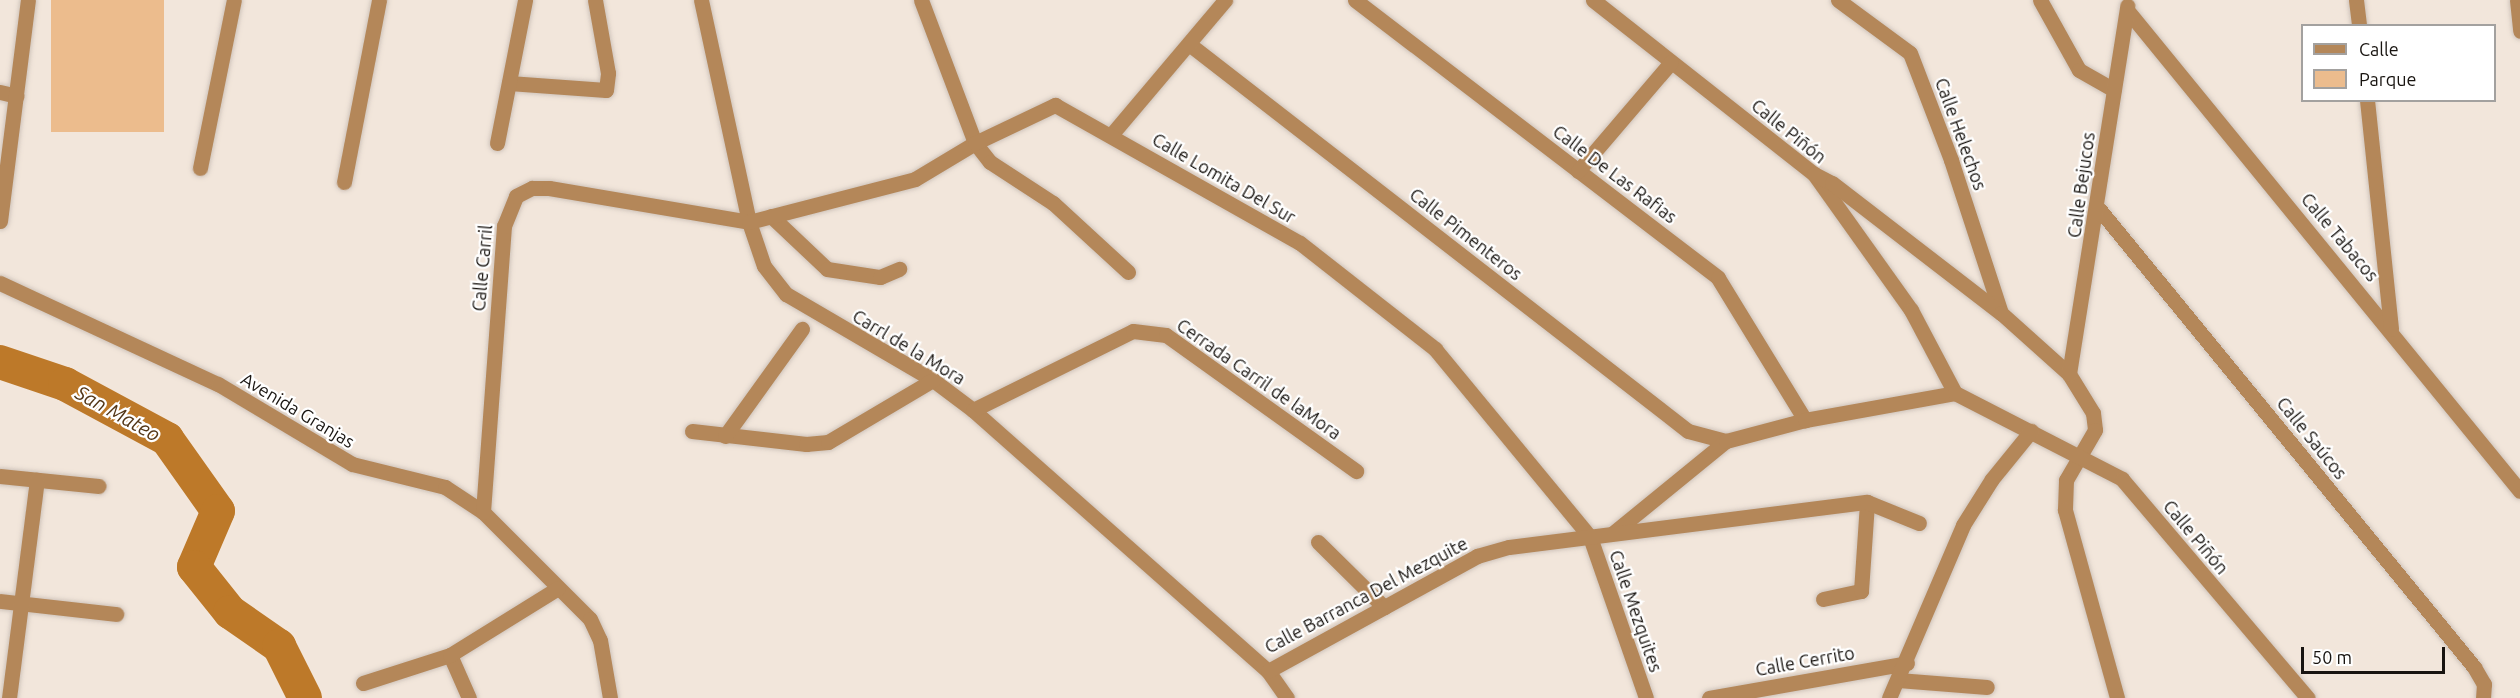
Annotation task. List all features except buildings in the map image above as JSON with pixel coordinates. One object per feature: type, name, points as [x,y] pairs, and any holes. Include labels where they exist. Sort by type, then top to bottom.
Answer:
[{"type":"street","points":[[0,221],[28,0]]},
{"type":"street","points":[[200,168],[234,0]]},
{"type":"street","points":[[344,182],[379,0]]},
{"type":"street","points":[[496,143],[525,0]]},
{"type":"street","points":[[509,83],[606,90],[608,73],[595,0]]},
{"type":"street","name":"Carrl de la Mora","points":[[701,0],[749,222],[764,266],[786,294],[933,380],[973,410],[1268,671],[1287,698]]},
{"type":"street","points":[[921,0],[975,143],[990,162],[1053,203],[1128,272]]},
{"type":"street","name":"Calle De Las Rafias","points":[[1355,0],[1718,278],[1805,420]]},
{"type":"street","name":"Calle Piñón","points":[[1593,0],[1814,174],[1911,310],[1955,393]]},
{"type":"street","name":"Calle Helechos","points":[[1838,0],[1876,23],[1910,53],[1951,160],[2001,313]]},
{"type":"street","points":[[2040,0],[2079,70],[2114,90]]},
{"type":"street","points":[[2356,0],[2359,24]]},
{"type":"street","points":[[2517,0],[2520,23]]},
{"type":"street","points":[[1111,135],[1189,44],[1216,3]]},
{"type":"street","name":"Calle Bejucos","points":[[2069,374],[2099,208],[2127,5]]},
{"type":"street","name":"Calle Tabacos","points":[[2127,5],[2520,491]]},
{"type":"street","name":"Calle Pimenteros","points":[[1189,44],[1688,430],[1726,441]]},
{"type":"street","points":[[1578,171],[1671,62]]},
{"type":"street","points":[[0,92],[17,96]]},
{"type":"street","points":[[2367,102],[2391,329]]},
{"type":"street","name":"Calle Lomita Del Sur","points":[[749,222],[915,179],[975,143],[1055,105],[1300,243],[1435,349],[1590,537]]},
{"type":"street","points":[[1814,174],[1832,183],[2001,313],[2069,374],[2092,413],[2095,430],[2076,456],[2066,480],[2064,510],[2117,698]]},
{"type":"street","name":"Calle Carril","points":[[483,512],[504,226],[516,196],[532,188],[549,188],[749,222]]},
{"type":"street","name":"Calle Saúcos","points":[[2099,208],[2474,667],[2484,684],[2483,698]]},
{"type":"street","points":[[771,216],[791,240],[827,269],[880,277],[900,269]]},
{"type":"street","name":"Avenida Granjas","points":[[0,283],[218,384],[352,464],[445,487],[483,512],[590,619],[600,640],[610,698]]},
{"type":"street","points":[[725,436],[802,328]]},
{"type":"street","name":"Cerrada Carril de laMora","points":[[973,410],[1133,331],[1166,335],[1356,471]]},
{"type":"street","points":[[692,431],[725,436],[828,442],[933,380]]},
{"type":"street","points":[[1613,533],[1726,441],[1805,420],[1955,393],[2031,431],[1992,480],[1963,525],[1907,663],[1889,698]]},
{"type":"street","name":"Calle Piñón","points":[[2031,431],[2122,479],[2307,698]]},
{"type":"street","points":[[0,476],[98,486]]},
{"type":"street","points":[[9,698],[24,603],[37,480]]},
{"type":"street","points":[[1590,537],[1867,502],[1919,523]]},
{"type":"street","points":[[1823,599],[1861,591],[1867,502]]},
{"type":"street","name":"Calle Barranca Del Mezquite","points":[[1268,671],[1477,556],[1509,547],[1590,537]]},
{"type":"street","name":"Calle Mezquites","points":[[1590,537],[1646,698]]},
{"type":"street","points":[[1318,542],[1384,607]]},
{"type":"street","points":[[363,683],[450,655],[558,588]]},
{"type":"street","points":[[0,601],[116,614]]},
{"type":"street","points":[[450,655],[469,698]]},
{"type":"street","name":"Calle Cerrito","points":[[1709,698],[1907,663]]},
{"type":"street","points":[[1898,680],[1987,687]]},
{"type":"green space","points":[[51,0],[164,0],[164,132],[51,132]]},
{"type":"waterway","name":"San Mateo","points":[[0,362],[65,384],[167,439],[218,511],[194,567],[230,612],[279,646],[305,698]]}]
